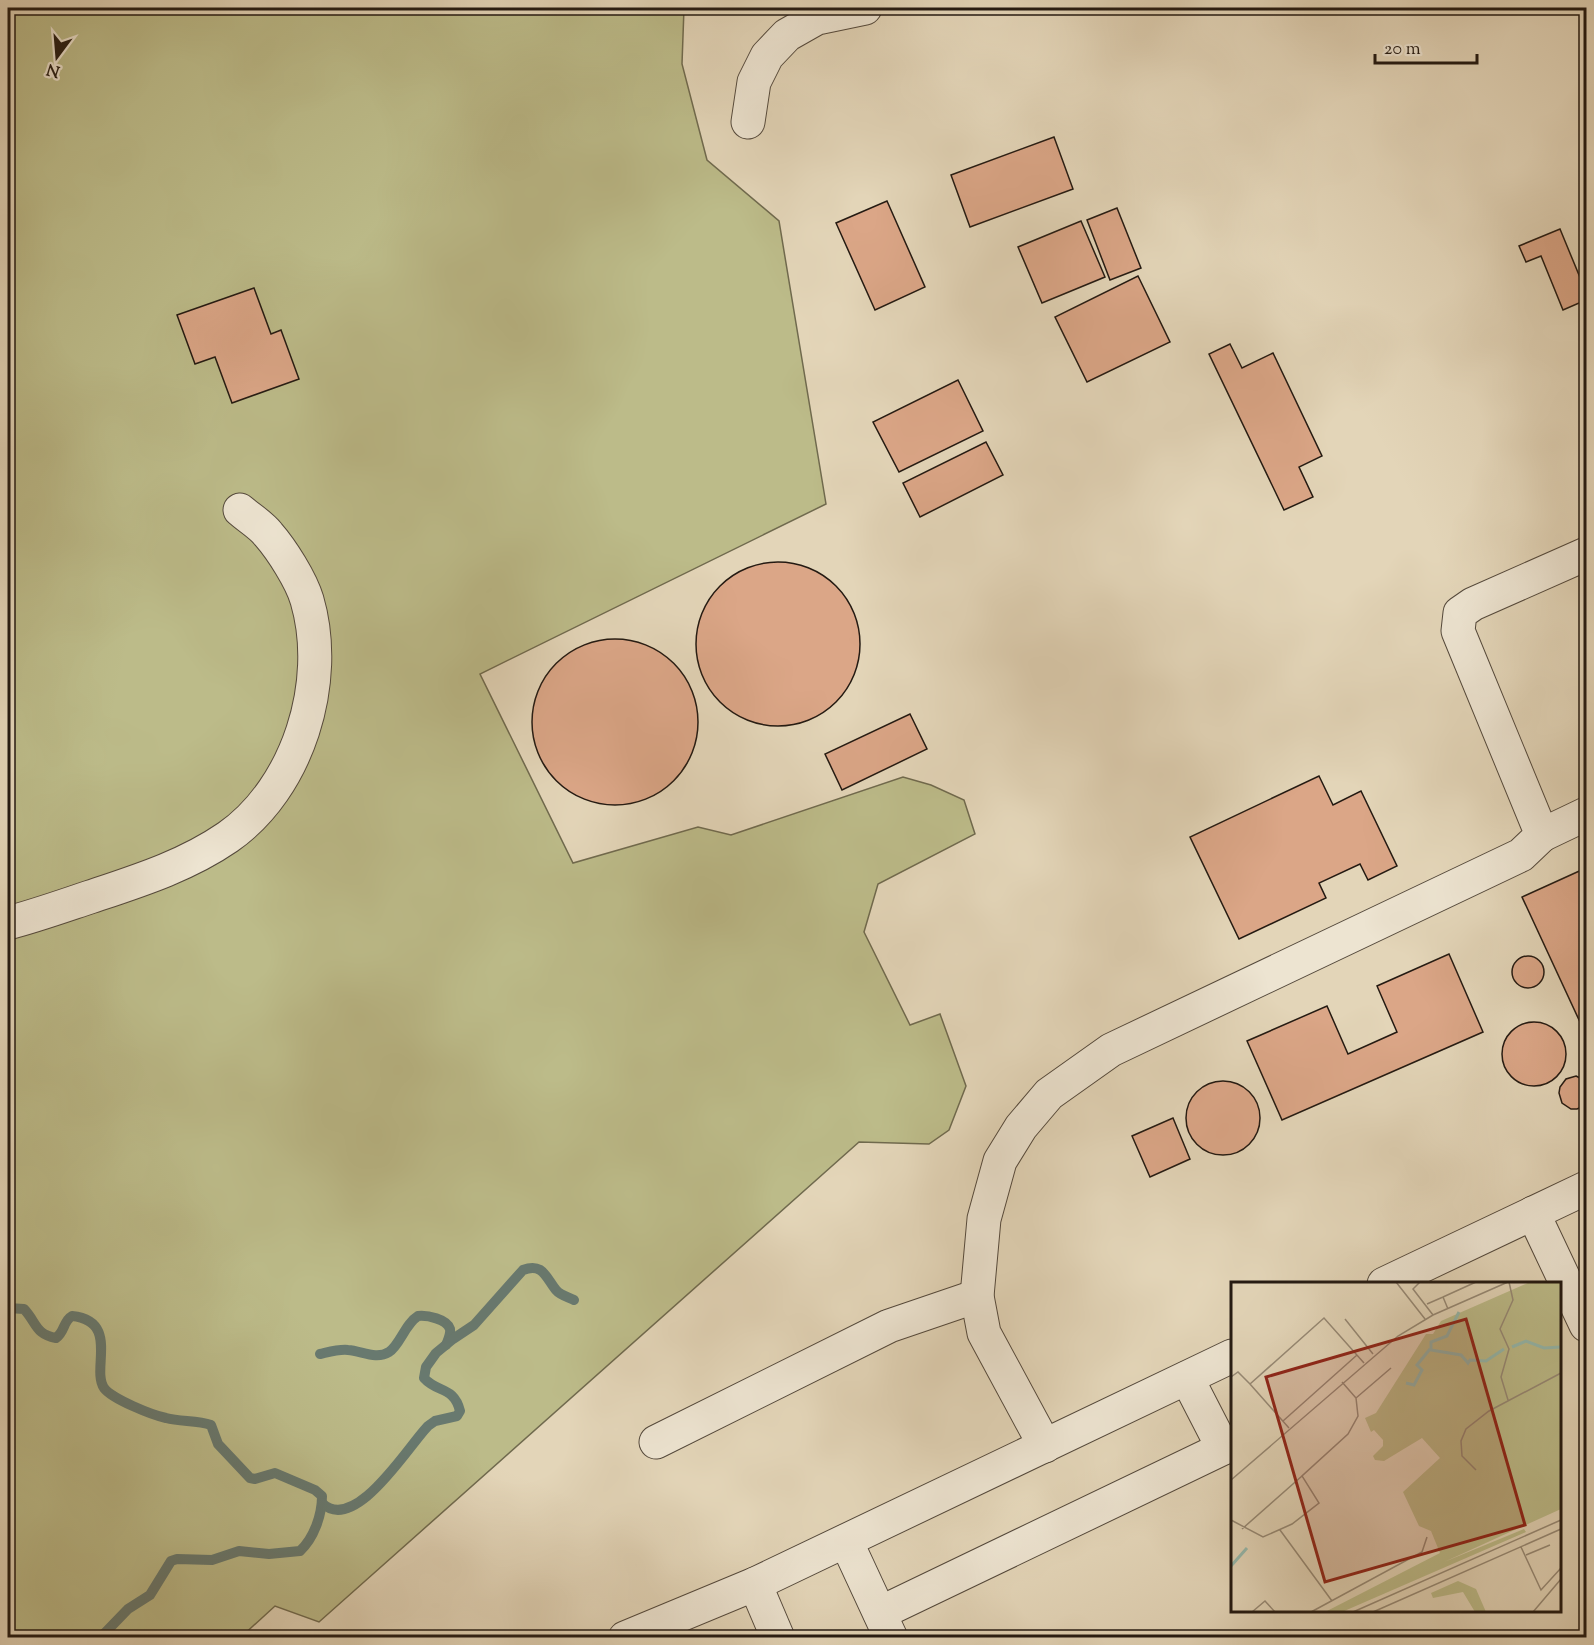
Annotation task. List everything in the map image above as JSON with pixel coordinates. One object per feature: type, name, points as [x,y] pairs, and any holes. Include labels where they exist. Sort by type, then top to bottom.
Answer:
[{"type":"lane","points":[[748,122],[754,82],[767,56],[787,35],[817,18],[865,8]]},
{"type":"lane","points":[[8,923],[166,871],[228,837],[253,816],[278,785],[294,754],[307,713],[314,679],[315,640],[307,599],[288,562],[267,532],[240,510]]},
{"type":"lane","points":[[1542,835],[1458,631],[1460,613],[1473,604],[1587,554]]},
{"type":"lane","points":[[1045,1446],[984,1333],[977,1296],[984,1219],[1000,1161],[1021,1127],[1049,1094],[1111,1050],[1521,855],[1542,835],[1587,814]]},
{"type":"lane","points":[[1388,1282],[1587,1188]]},
{"type":"lane","points":[[1533,1213],[1563,1285],[1587,1325]]},
{"type":"lane","points":[[656,1442],[889,1326],[977,1296]]},
{"type":"lane","points":[[626,1638],[755,1584],[1231,1357]]},
{"type":"lane","points":[[846,1541],[885,1625],[1228,1446],[1187,1378]]},
{"type":"lane","points":[[755,1584],[778,1638]]},
{"type":"shaded area","points":[[8,8],[684,8],[682,64],[707,160],[779,221],[826,504],[480,674],[573,863],[698,827],[731,835],[903,777],[931,785],[964,800],[975,834],[878,884],[864,932],[910,1025],[940,1014],[966,1086],[949,1130],[929,1144],[859,1142],[319,1622],[275,1606],[241,1637],[8,1637]]},
{"type":"building","points":[[1054,137],[1073,189],[970,227],[951,175]]},
{"type":"building","points":[[887,201],[925,287],[875,310],[836,223]]},
{"type":"building","points":[[1117,208],[1141,268],[1110,280],[1087,220]]},
{"type":"building","points":[[1081,221],[1105,277],[1042,303],[1018,247]]},
{"type":"building","points":[[1560,229],[1586,292],[1586,300],[1563,310],[1541,256],[1526,262],[1519,246]]},
{"type":"building","points":[[1138,276],[1170,342],[1087,382],[1055,317]]},
{"type":"building","points":[[254,288],[271,334],[281,330],[299,379],[232,403],[215,357],[195,364],[177,315]]},
{"type":"building","points":[[1230,344],[1242,368],[1273,353],[1322,456],[1299,467],[1313,497],[1284,510],[1209,354]]},
{"type":"building","points":[[958,380],[983,431],[899,472],[873,422]]},
{"type":"building","points":[[986,442],[1003,475],[920,517],[903,483]]},
{"type":"building","points":[[778,562],[794,563],[809,568],[836,586],[854,613],[859,628],[859,660],[854,675],[836,702],[809,720],[794,725],[778,726],[762,725],[747,720],[720,702],[702,675],[697,660],[696,644],[697,628],[702,613],[720,586],[747,568],[762,563]]},
{"type":"building","points":[[615,639],[631,640],[647,645],[674,663],[692,690],[697,706],[697,738],[692,754],[674,781],[647,799],[631,804],[615,805],[599,804],[583,799],[556,781],[538,754],[533,738],[532,722],[533,706],[538,690],[556,663],[583,645],[599,640]]},
{"type":"building","points":[[910,714],[927,749],[842,790],[825,754]]},
{"type":"building","points":[[1319,776],[1333,805],[1361,791],[1397,866],[1368,880],[1360,864],[1319,883],[1326,898],[1239,939],[1190,837]]},
{"type":"building","points":[[1586,868],[1586,1035],[1522,897]]},
{"type":"building","points":[[1449,954],[1483,1032],[1282,1120],[1247,1041],[1327,1006],[1348,1054],[1397,1032],[1377,986]]},
{"type":"building","points":[[1528,956],[1540,960],[1544,972],[1540,984],[1528,988],[1516,984],[1512,972],[1516,960]]},
{"type":"building","points":[[1534,1022],[1546,1024],[1557,1031],[1564,1042],[1566,1054],[1564,1066],[1557,1077],[1546,1084],[1534,1086],[1522,1084],[1511,1077],[1504,1066],[1502,1054],[1504,1042],[1511,1031],[1522,1024]]},
{"type":"building","points":[[1576,1076],[1586,1081],[1586,1105],[1571,1109],[1562,1103],[1559,1093],[1566,1079]]},
{"type":"building","points":[[1223,1081],[1244,1087],[1254,1097],[1260,1118],[1254,1139],[1244,1149],[1223,1155],[1202,1149],[1192,1139],[1186,1118],[1192,1097],[1202,1087]]},
{"type":"building","points":[[1173,1118],[1190,1159],[1150,1177],[1132,1136]]},
{"type":"waterway","points":[[322,1503],[335,1510],[350,1507],[365,1498],[395,1467],[428,1426],[435,1421],[457,1416],[460,1411],[454,1397],[424,1378],[426,1367],[436,1353],[474,1325],[523,1270],[530,1268],[540,1270],[558,1292],[574,1300]]},
{"type":"waterway","points":[[8,1308],[24,1309],[40,1331],[56,1338],[72,1316],[87,1320],[100,1336],[101,1380],[108,1392],[133,1406],[160,1416],[211,1425],[218,1444],[250,1478],[255,1479],[275,1473],[315,1490],[322,1496],[321,1511],[316,1526],[300,1551],[269,1554],[239,1551],[212,1560],[177,1559],[171,1561],[150,1595],[128,1609],[100,1638]]},
{"type":"waterway","points":[[320,1354],[345,1350],[374,1355],[384,1354],[393,1349],[418,1316],[436,1318],[448,1326],[450,1333],[446,1345]]}]
